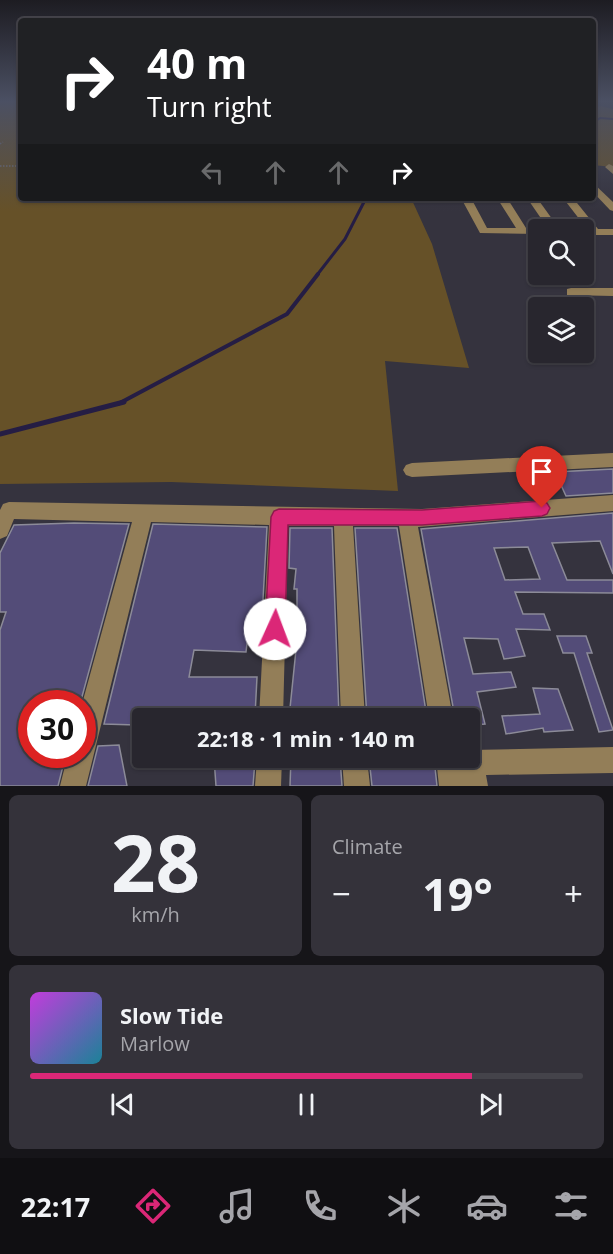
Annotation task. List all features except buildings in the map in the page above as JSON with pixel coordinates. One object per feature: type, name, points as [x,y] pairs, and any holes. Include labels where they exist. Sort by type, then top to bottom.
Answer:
[{"type":"street","points":[[596,189],[613,208]]},
{"type":"street","points":[[468,201],[484,231],[528,231]]},
{"type":"street","points":[[504,201],[523,231]]},
{"type":"street","points":[[534,201],[547,219]]},
{"type":"street","points":[[570,201],[595,232],[613,232]]},
{"type":"street","points":[[571,292],[613,292]]},
{"type":"street","points":[[412,470],[613,460]]},
{"type":"street","points":[[0,530],[9,510],[408,518],[613,503]]},
{"type":"street","points":[[96,696],[144,513]]},
{"type":"street","points":[[271,708],[279,517]]},
{"type":"street","points":[[343,517],[353,708]]},
{"type":"street","points":[[408,518],[439,708]]},
{"type":"street","points":[[475,786],[471,764],[613,760]]},
{"type":"street","points":[[73,786],[78,768]]},
{"type":"street","points":[[268,786],[269,768]]},
{"type":"street","points":[[356,768],[357,786]]},
{"type":"street","points":[[449,768],[452,786]]},
{"type":"path","points":[[0,166],[18,166]]},
{"type":"shaded area","points":[[0,138],[18,138],[18,201],[412,201],[432,244],[469,368],[385,361],[398,491],[171,482],[0,484]]},
{"type":"shaded area","points":[[596,138],[613,138],[613,167],[596,165]]},
{"type":"waterway","points":[[317,275],[345,239],[364,201]]},
{"type":"waterway","points":[[120,403],[287,314],[318,274]]},
{"type":"waterway","points":[[120,403],[124,402]]},
{"type":"waterway","points":[[0,434],[120,403]]},
{"type":"route","points":[[275,629],[279,517],[422,518],[542,508]]}]
